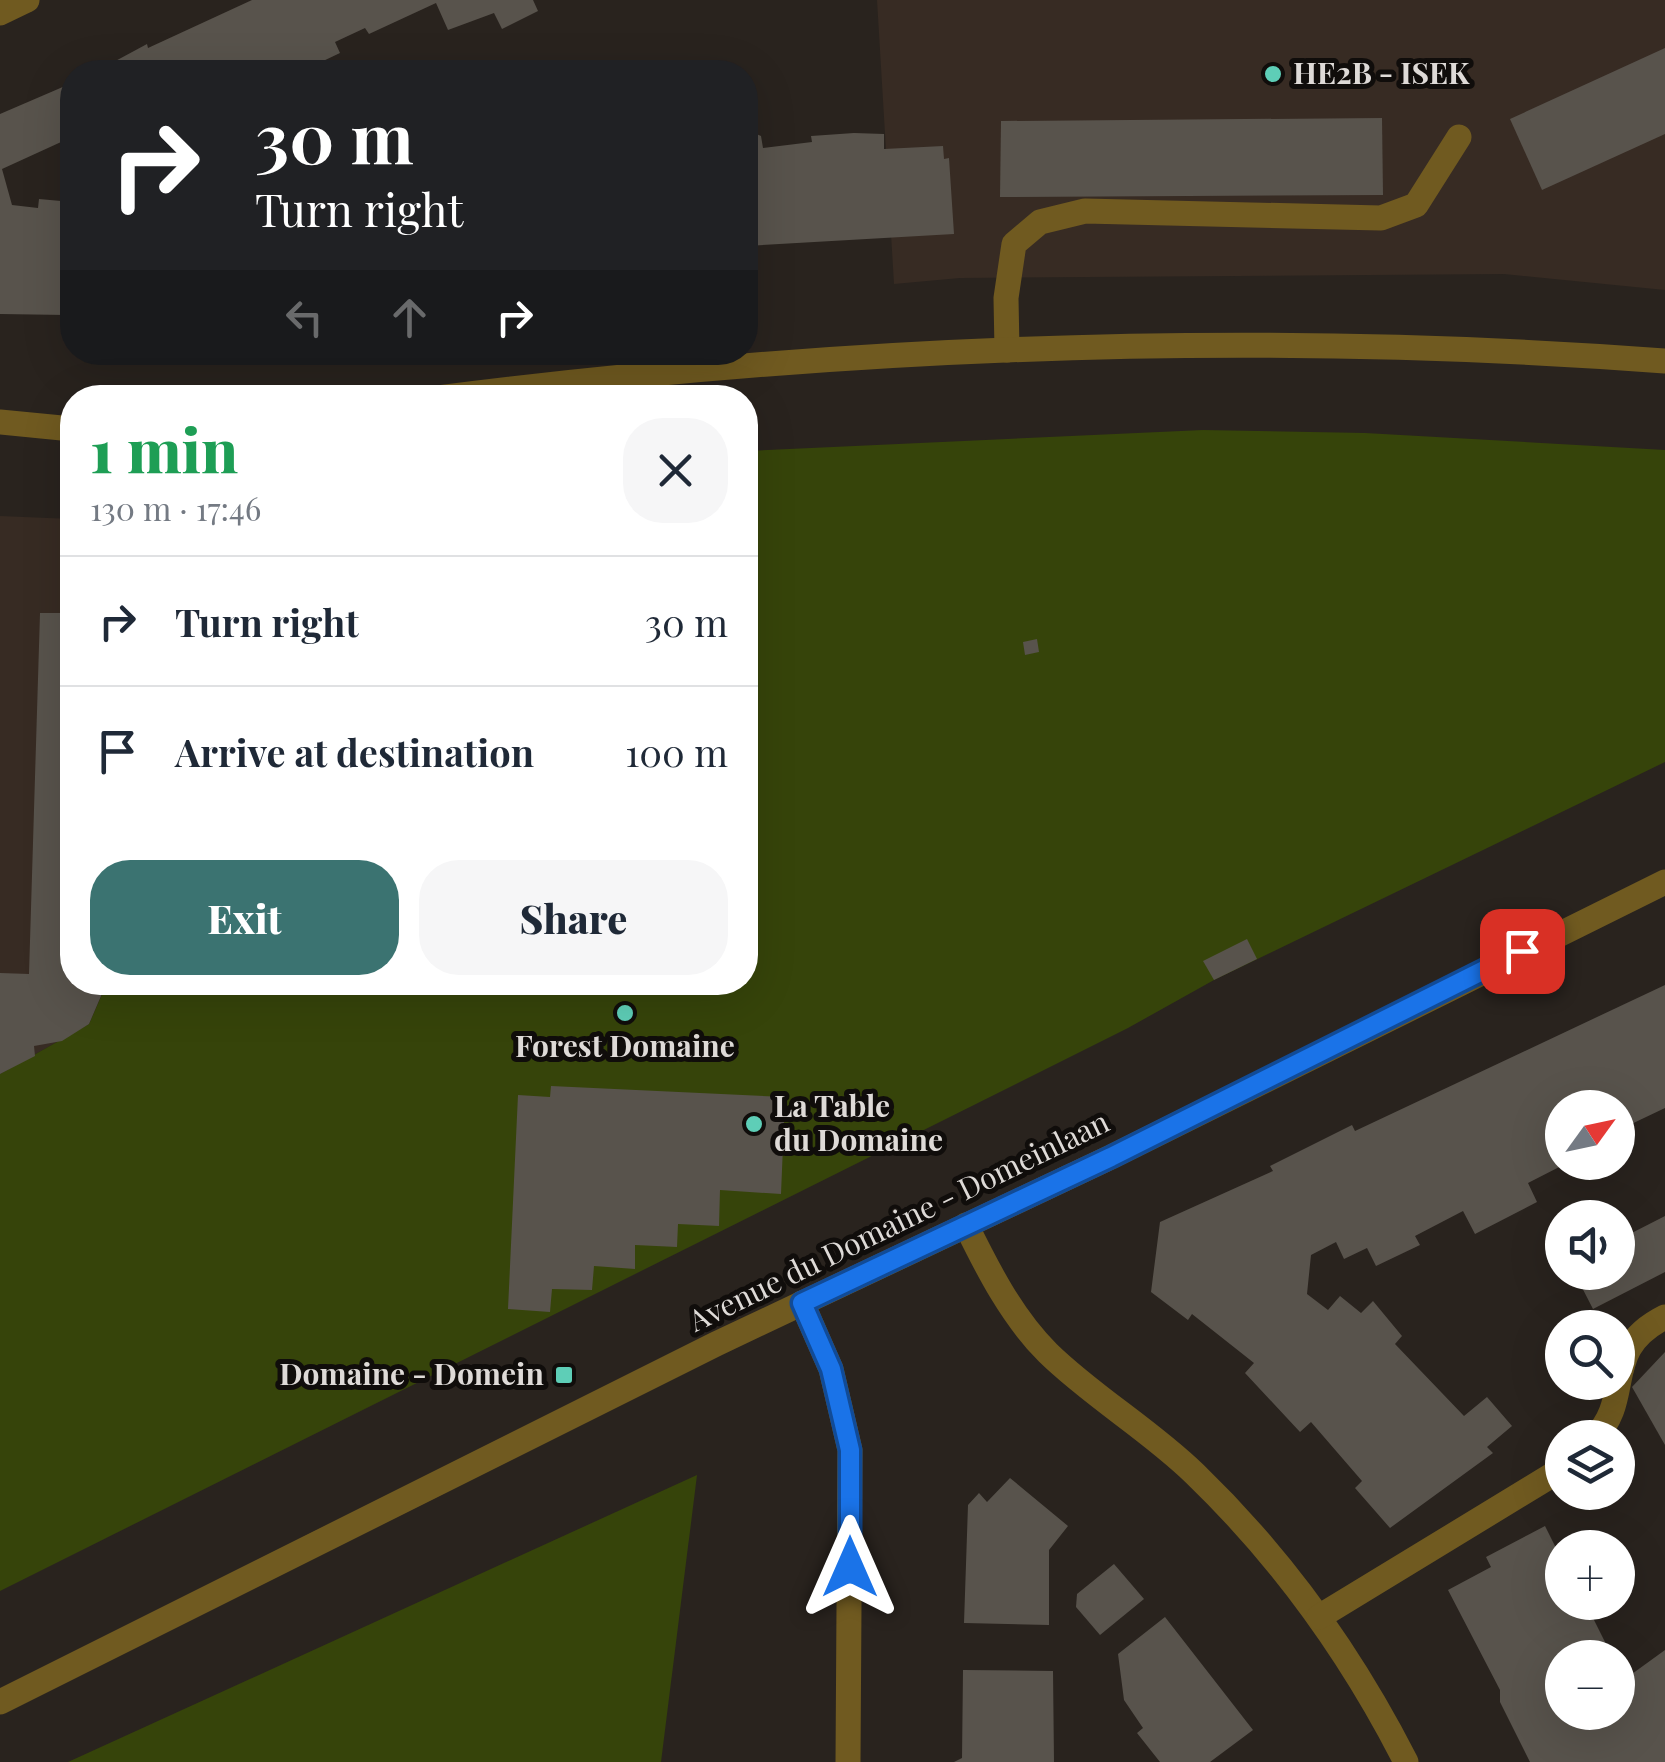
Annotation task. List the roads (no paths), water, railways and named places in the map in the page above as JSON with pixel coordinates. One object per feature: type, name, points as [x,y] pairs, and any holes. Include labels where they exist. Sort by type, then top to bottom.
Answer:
[{"type":"street","points":[[1006,350],[1006,298],[1014,244],[1040,222],[1085,210],[1381,218],[1416,206],[1459,136]]},
{"type":"street","points":[[758,362],[1006,350],[1354,345],[1665,361]]},
{"type":"street","points":[[538,385],[726,365]]},
{"type":"street","points":[[0,422],[60,428]]},
{"type":"street","name":"Avenue du Domaine - Domeinlaan","points":[[0,1702],[802,1303],[1665,882]]},
{"type":"street","points":[[966,1225],[995,1286],[1047,1352],[1194,1474],[1299,1588],[1406,1762]]},
{"type":"street","points":[[802,1303],[831,1369],[850,1450],[848,1762]]},
{"type":"street","points":[[1609,1420],[1624,1354],[1640,1329],[1665,1317]]},
{"type":"street","points":[[1319,1617],[1545,1479]]},
{"type":"place","name":"HE2B - ISEK","points":[[1273,74]]},
{"type":"place","name":"Forest Domaine","points":[[625,1013]]},
{"type":"place","name":"La Table du Domaine","points":[[754,1124]]},
{"type":"place","name":"Domaine - Domein","points":[[564,1375]]}]
